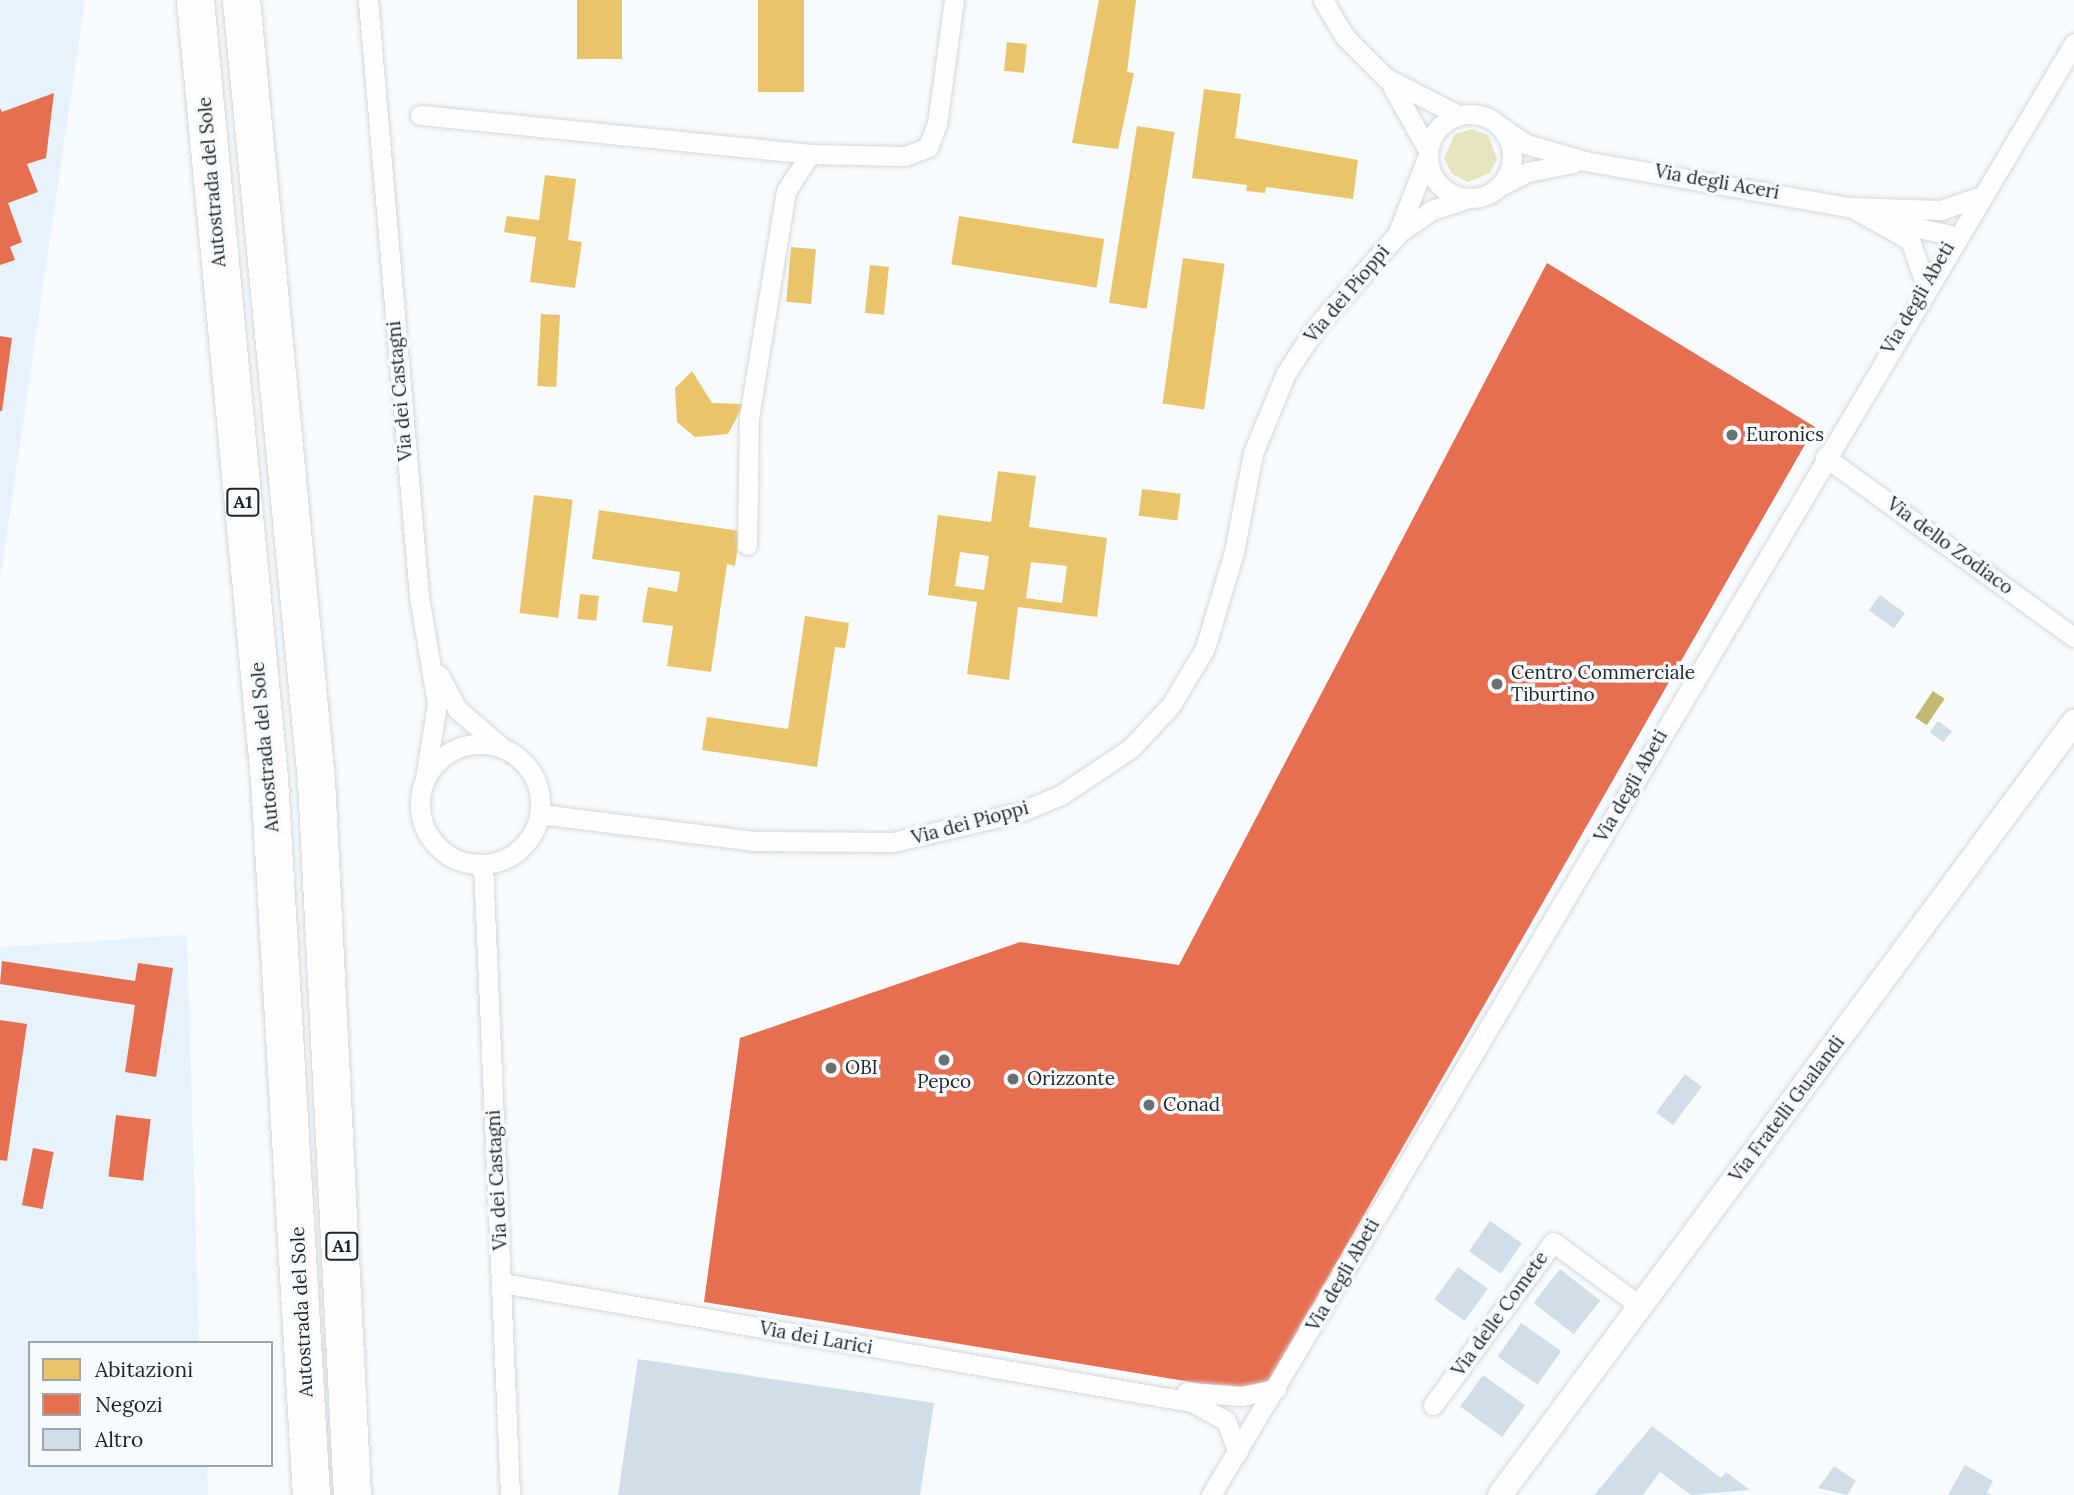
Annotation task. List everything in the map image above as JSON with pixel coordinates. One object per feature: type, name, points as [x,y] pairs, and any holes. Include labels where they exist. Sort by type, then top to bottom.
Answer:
[{"type":"highway","name":"Autostrada del Sole","points":[[195,0],[285,1004],[311,1495]]},
{"type":"highway","name":"A1","points":[[241,0],[331,998],[352,1495]]},
{"type":"street","name":"Via dei Castagni","points":[[368,0],[400,403],[437,714],[420,807],[428,835],[451,857],[483,864],[510,1495]]},
{"type":"street","points":[[420,115],[810,154],[905,156],[928,147],[937,124],[954,0]]},
{"type":"street","points":[[1323,0],[1345,37],[1386,78],[1445,190],[1489,193],[1511,164],[1512,150],[1498,125],[1458,115],[1386,78]]},
{"type":"street","name":"Via degli Abeti","points":[[1211,1495],[1955,236],[2074,43]]},
{"type":"street","points":[[1397,235],[1438,128],[1458,115]]},
{"type":"street","name":"Via degli Aceri","points":[[1498,125],[1526,144],[1585,161],[1849,206],[1941,210],[1979,197]]},
{"type":"street","points":[[747,544],[747,434],[778,215],[791,180],[810,154]]},
{"type":"street","name":"Via degli Aceri","points":[[1397,235],[1441,205],[1489,193],[1527,172],[1585,161]]},
{"type":"street","name":"Via degli Aceri","points":[[1849,206],[1910,240],[1926,286]]},
{"type":"street","points":[[1875,220],[1955,236]]},
{"type":"street","name":"Via dei Pioppi","points":[[540,814],[753,841],[862,845],[1017,813],[1096,773],[1132,748],[1184,688],[1220,607],[1253,453],[1273,399],[1317,326],[1397,235]]},
{"type":"street","name":"Via dello Zodiaco","points":[[1825,457],[2074,637]]},
{"type":"street","points":[[428,646],[458,710],[510,752],[534,778],[540,814],[520,849],[483,864]]},
{"type":"street","name":"Via Fratelli Gualandi","points":[[1500,1495],[2074,722]]},
{"type":"street","points":[[425,779],[452,750],[481,745],[510,752]]},
{"type":"street","name":"Via delle Comete","points":[[1433,1405],[1553,1242],[1640,1306]]},
{"type":"street","name":"Via dei Larici","points":[[502,1283],[1130,1391],[1216,1411],[1238,1451]]},
{"type":"street","name":"Via dei Larici","points":[[1130,1391],[1216,1394],[1276,1389]]},
{"type":"street","points":[[1216,1394],[1245,1413],[1249,1434]]},
{"type":"shaded area","points":[[0,0],[85,0],[0,580]]},
{"type":"shaded area","points":[[1472,129],[1488,135],[1497,159],[1490,173],[1468,182],[1452,174],[1444,158],[1455,134]]},
{"type":"shaded area","points":[[1933,691],[1945,699],[1927,725],[1915,718]]},
{"type":"shaded area","points":[[187,935],[199,1341],[28,1341],[28,1467],[207,1467],[208,1495],[0,1495],[0,947]]},
{"type":"building: Abitazioni","points":[[577,0],[622,0],[622,59],[577,59]]},
{"type":"building: Abitazioni","points":[[758,0],[804,0],[804,92],[758,92]]},
{"type":"building: Abitazioni","points":[[1099,0],[1136,0],[1127,72],[1134,73],[1118,149],[1072,143]]},
{"type":"building: Abitazioni","points":[[1007,42],[1027,44],[1024,73],[1004,71]]},
{"type":"building: Abitazioni","points":[[1204,89],[1241,94],[1235,138],[1358,160],[1353,199],[1266,187],[1265,193],[1246,191],[1247,185],[1192,178]]},
{"type":"building: Abitazioni","points":[[1137,126],[1175,132],[1147,309],[1109,303]]},
{"type":"building: Abitazioni","points":[[545,175],[576,179],[568,240],[582,242],[575,288],[530,282],[536,237],[504,232],[507,216],[539,220]]},
{"type":"building: Abitazioni","points":[[959,216],[1104,239],[1097,287],[951,264]]},
{"type":"building: Abitazioni","points":[[791,247],[816,249],[811,304],[786,302]]},
{"type":"building: Abitazioni","points":[[1183,258],[1225,264],[1204,409],[1163,404]]},
{"type":"building: Abitazioni","points":[[870,265],[889,267],[884,315],[865,313]]},
{"type":"building: Abitazioni","points":[[541,314],[560,315],[556,387],[537,386]]},
{"type":"building: Abitazioni","points":[[692,371],[712,403],[744,404],[728,434],[695,437],[677,422],[675,388]]},
{"type":"building: Abitazioni","points":[[998,471],[1036,476],[1029,527],[1107,538],[1097,617],[1018,607],[1009,680],[967,674],[977,602],[928,595],[938,515],[991,522]],"holes":[[[960,552],[989,556],[984,590],[955,586]],[[1031,562],[1067,566],[1062,603],[1026,598]]]},
{"type":"building: Abitazioni","points":[[1142,489],[1181,494],[1177,521],[1139,516]]},
{"type":"building: Abitazioni","points":[[534,495],[573,500],[558,618],[519,613]]},
{"type":"building: Abitazioni","points":[[599,510],[740,531],[735,566],[727,564],[711,672],[667,666],[673,626],[642,622],[648,587],[677,592],[680,572],[592,559]]},
{"type":"building: Abitazioni","points":[[580,594],[599,596],[596,621],[577,619]]},
{"type":"building: Abitazioni","points":[[805,616],[849,623],[845,648],[835,647],[817,767],[702,750],[707,717],[788,729]]},
{"type":"building: Negozi","points":[[54,93],[46,158],[27,164],[38,192],[8,203],[22,242],[10,247],[15,260],[0,265],[0,108],[2,112]]},
{"type":"building: Negozi","name":"Centro Commerciale Tiburtino","points":[[1547,263],[1815,427],[1269,1381],[1240,1390],[704,1302],[740,1038],[1020,942],[1179,965]]},
{"type":"building: Negozi","points":[[0,336],[12,338],[2,411],[0,411]]},
{"type":"building: Negozi","points":[[2,961],[135,981],[138,963],[173,968],[156,1077],[125,1072],[135,1005],[0,984]]},
{"type":"building: Negozi","points":[[0,1020],[27,1024],[7,1161],[0,1160]]},
{"type":"building: Negozi","points":[[116,1115],[151,1119],[143,1181],[108,1177]]},
{"type":"building: Negozi","points":[[33,1148],[54,1152],[43,1209],[22,1205]]},
{"type":"building: Altro","points":[[1880,595],[1905,613],[1894,629],[1869,610]]},
{"type":"building: Altro","points":[[1938,721],[1952,731],[1944,742],[1930,732]]},
{"type":"building: Altro","points":[[1685,1074],[1702,1087],[1673,1125],[1656,1112]]},
{"type":"building: Altro","points":[[1490,1221],[1522,1243],[1501,1274],[1469,1251]]},
{"type":"building: Altro","points":[[1458,1267],[1488,1289],[1464,1321],[1434,1299]]},
{"type":"building: Altro","points":[[1560,1269],[1600,1300],[1574,1334],[1534,1303]]},
{"type":"building: Altro","points":[[1521,1323],[1561,1351],[1538,1385],[1497,1357]]},
{"type":"building: Altro","points":[[638,1359],[934,1403],[920,1495],[618,1495]]},
{"type":"building: Altro","points":[[1483,1375],[1525,1406],[1502,1437],[1460,1407]]},
{"type":"building: Altro","points":[[1652,1426],[1721,1478],[1726,1472],[1750,1490],[1691,1495],[1660,1472],[1643,1495],[1594,1495]]},
{"type":"building: Altro","points":[[1965,1465],[1993,1481],[1987,1492],[1992,1495],[1948,1495]]},
{"type":"building: Altro","points":[[1834,1466],[1856,1481],[1847,1495],[1818,1488]]},
{"type":"place","name":"Euronics","points":[[1732,435]]},
{"type":"place","name":"Centro Commerciale Tiburtino","points":[[1497,684]]},
{"type":"place","name":"Pepco","points":[[944,1060]]},
{"type":"place","name":"OBI","points":[[831,1068]]},
{"type":"place","name":"Orizzonte","points":[[1013,1079]]},
{"type":"place","name":"Conad","points":[[1149,1105]]}]
